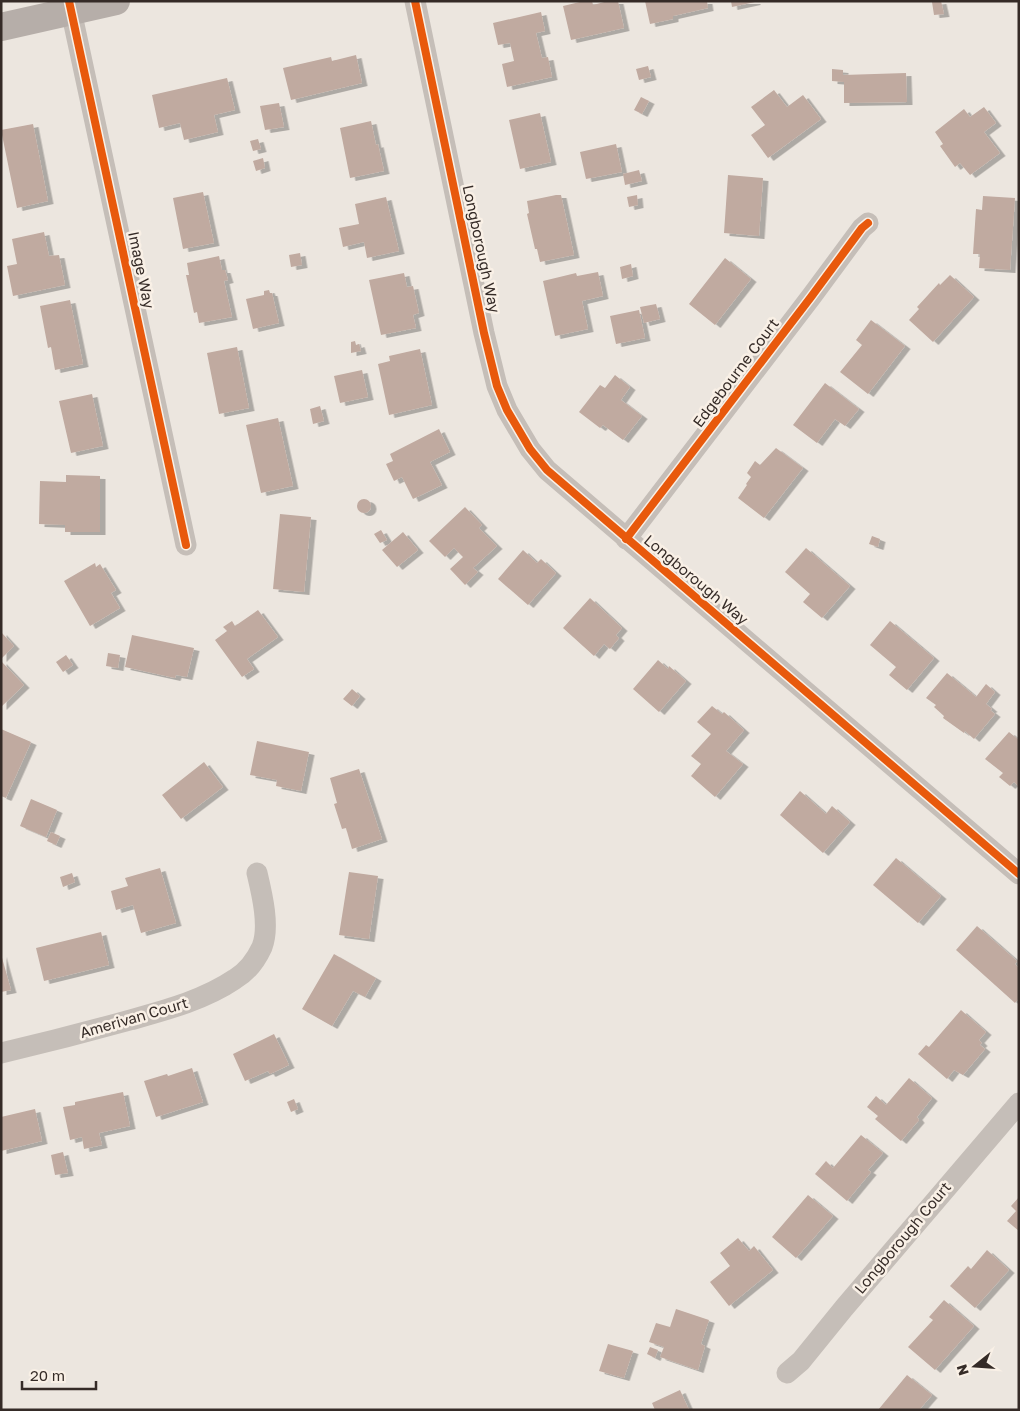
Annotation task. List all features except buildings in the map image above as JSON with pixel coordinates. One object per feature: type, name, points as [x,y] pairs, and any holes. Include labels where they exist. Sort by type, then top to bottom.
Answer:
[{"type":"street","points":[[1,27],[70,6],[116,1]]},
{"type":"street","name":"Longborough Way","points":[[415,1],[484,333],[500,394],[519,433],[530,449],[546,470],[1019,874]]},
{"type":"street","name":"Image Way","points":[[70,6],[186,545]]},
{"type":"street","name":"Edgebourne Court","points":[[626,539],[862,228],[868,223]]},
{"type":"street","name":"Amerivan Court","points":[[1,1053],[177,1007],[221,988],[237,978],[249,968],[262,948],[265,908],[257,873]]},
{"type":"street","name":"Longborough Court","points":[[787,1373],[801,1362],[844,1308],[1019,1103]]},
{"type":"cycle path","points":[[69,1],[186,545]]},
{"type":"cycle path","points":[[415,1],[484,333],[497,386],[507,410],[530,449],[547,470],[1019,874]]},
{"type":"cycle path","points":[[626,539],[862,228],[868,223]]}]
